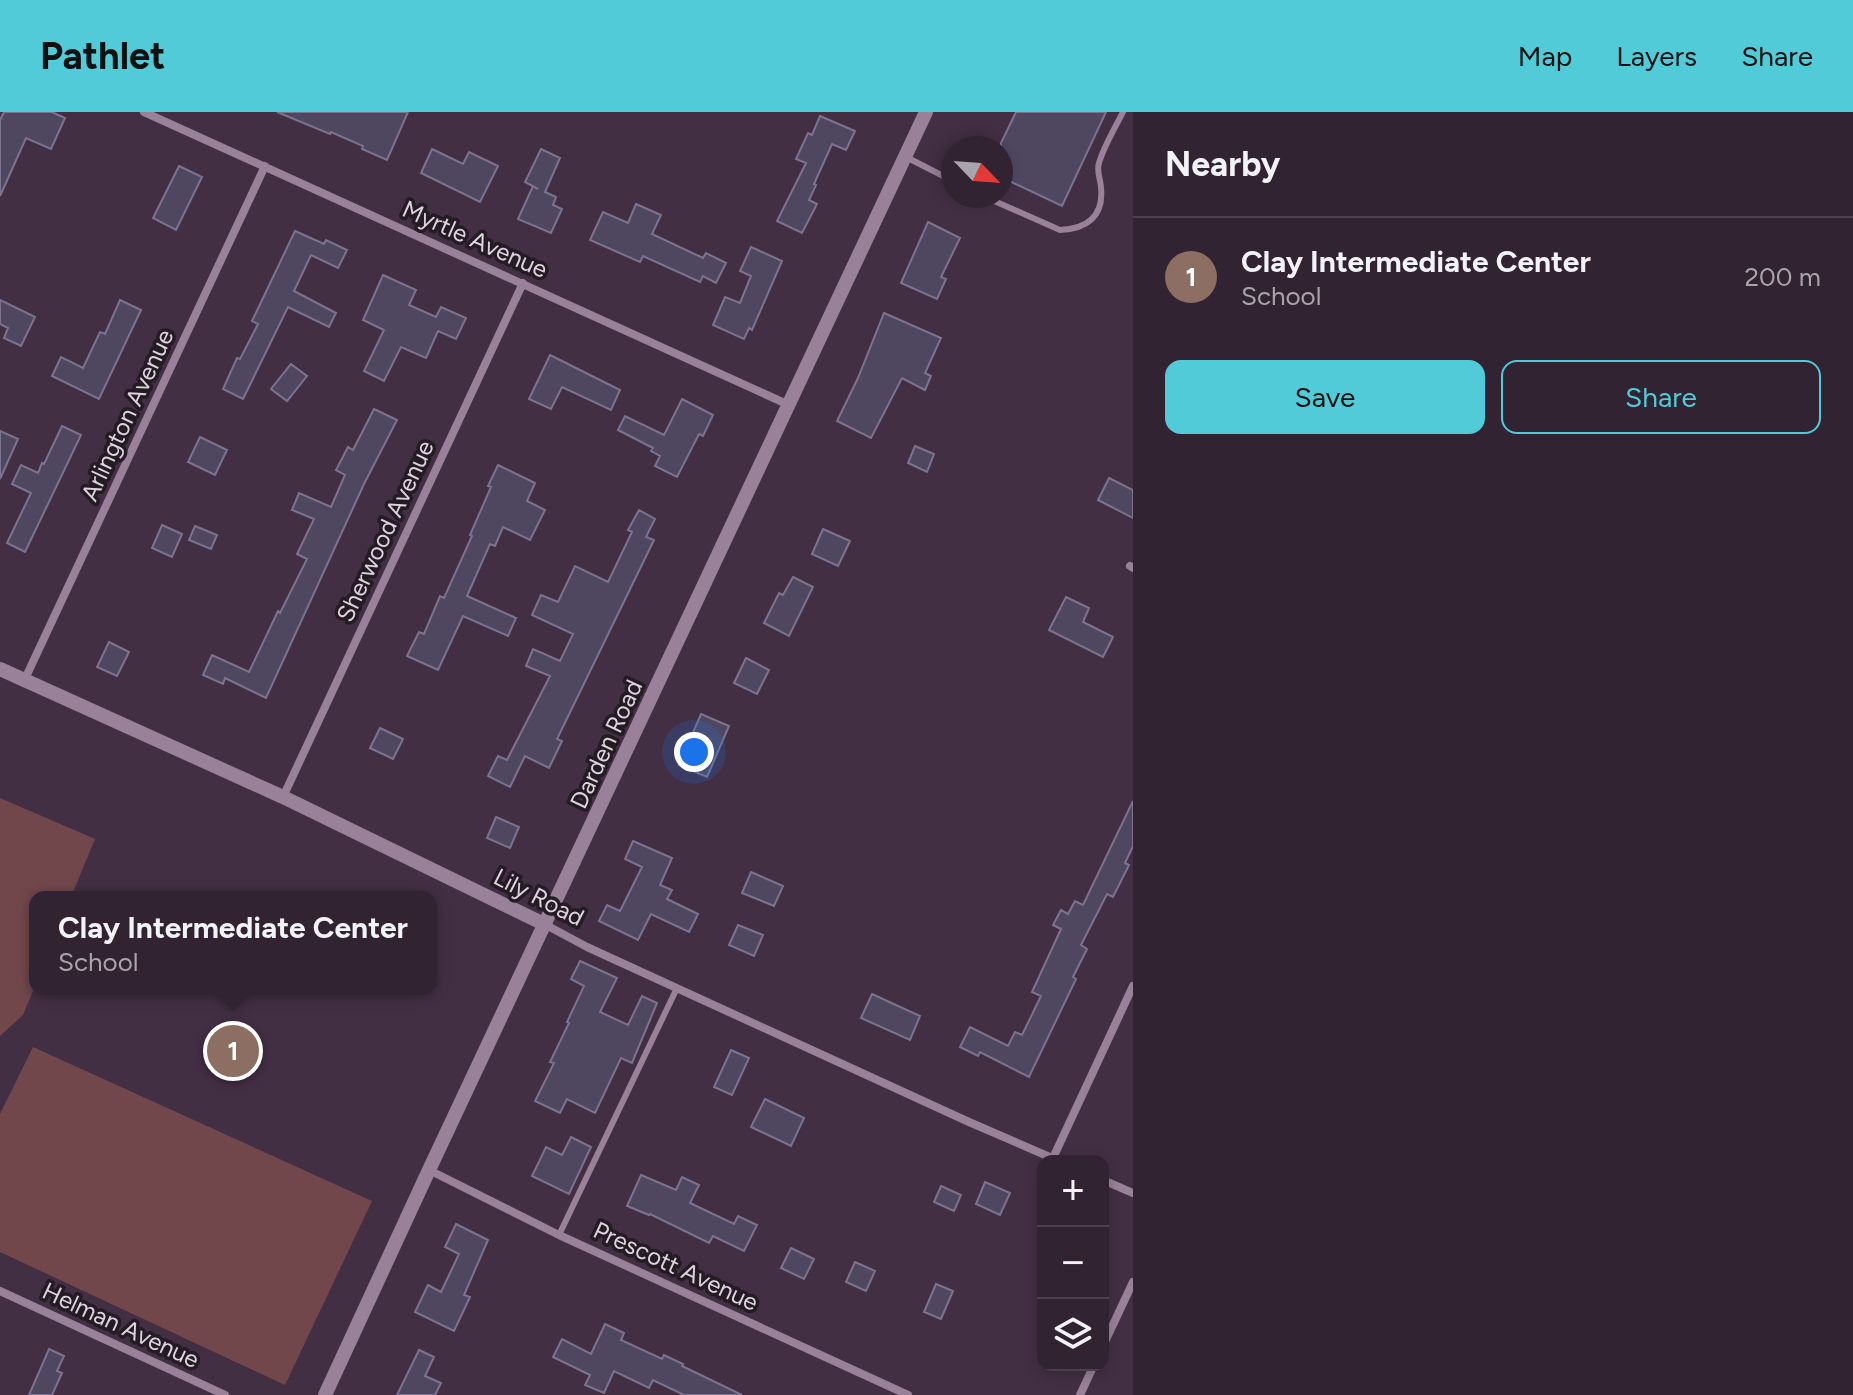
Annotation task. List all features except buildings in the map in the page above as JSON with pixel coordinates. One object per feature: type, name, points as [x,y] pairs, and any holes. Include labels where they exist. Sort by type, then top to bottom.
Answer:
[{"type":"street","name":"Myrtle Avenue","points":[[144,112],[789,405]]},
{"type":"street","name":"Darden Road","points":[[325,1395],[926,112]]},
{"type":"street","name":"Arlington Avenue","points":[[24,681],[265,166]]},
{"type":"street","name":"Sherwood Avenue","points":[[283,797],[523,283]]},
{"type":"street","name":"Lily Road","points":[[0,669],[283,797],[587,947],[1045,1155]]},
{"type":"street","points":[[1058,1155],[1133,986]]},
{"type":"street","name":"Prescott Avenue","points":[[429,1170],[559,1235],[908,1395]]},
{"type":"street","points":[[1109,1183],[1133,1193]]},
{"type":"street","points":[[1109,1333],[1133,1282]]},
{"type":"street","name":"Helman Avenue","points":[[0,1291],[225,1395]]},
{"type":"street","points":[[1080,1395],[1091,1371]]},
{"type":"lane","points":[[1010,208],[1060,230],[1073,229],[1092,221],[1100,205],[1102,189],[1097,166],[1123,112]]},
{"type":"lane","points":[[905,156],[941,175]]},
{"type":"lane","points":[[559,1235],[677,988]]},
{"type":"shaded area","points":[[0,798],[95,839],[73,891],[29,891],[31,995],[23,1015],[0,1036]]},
{"type":"shaded area","points":[[33,1047],[372,1201],[285,1385],[0,1252],[0,1114]]},
{"type":"place","name":"Clay Intermediate Center","points":[[233,1051]]}]
